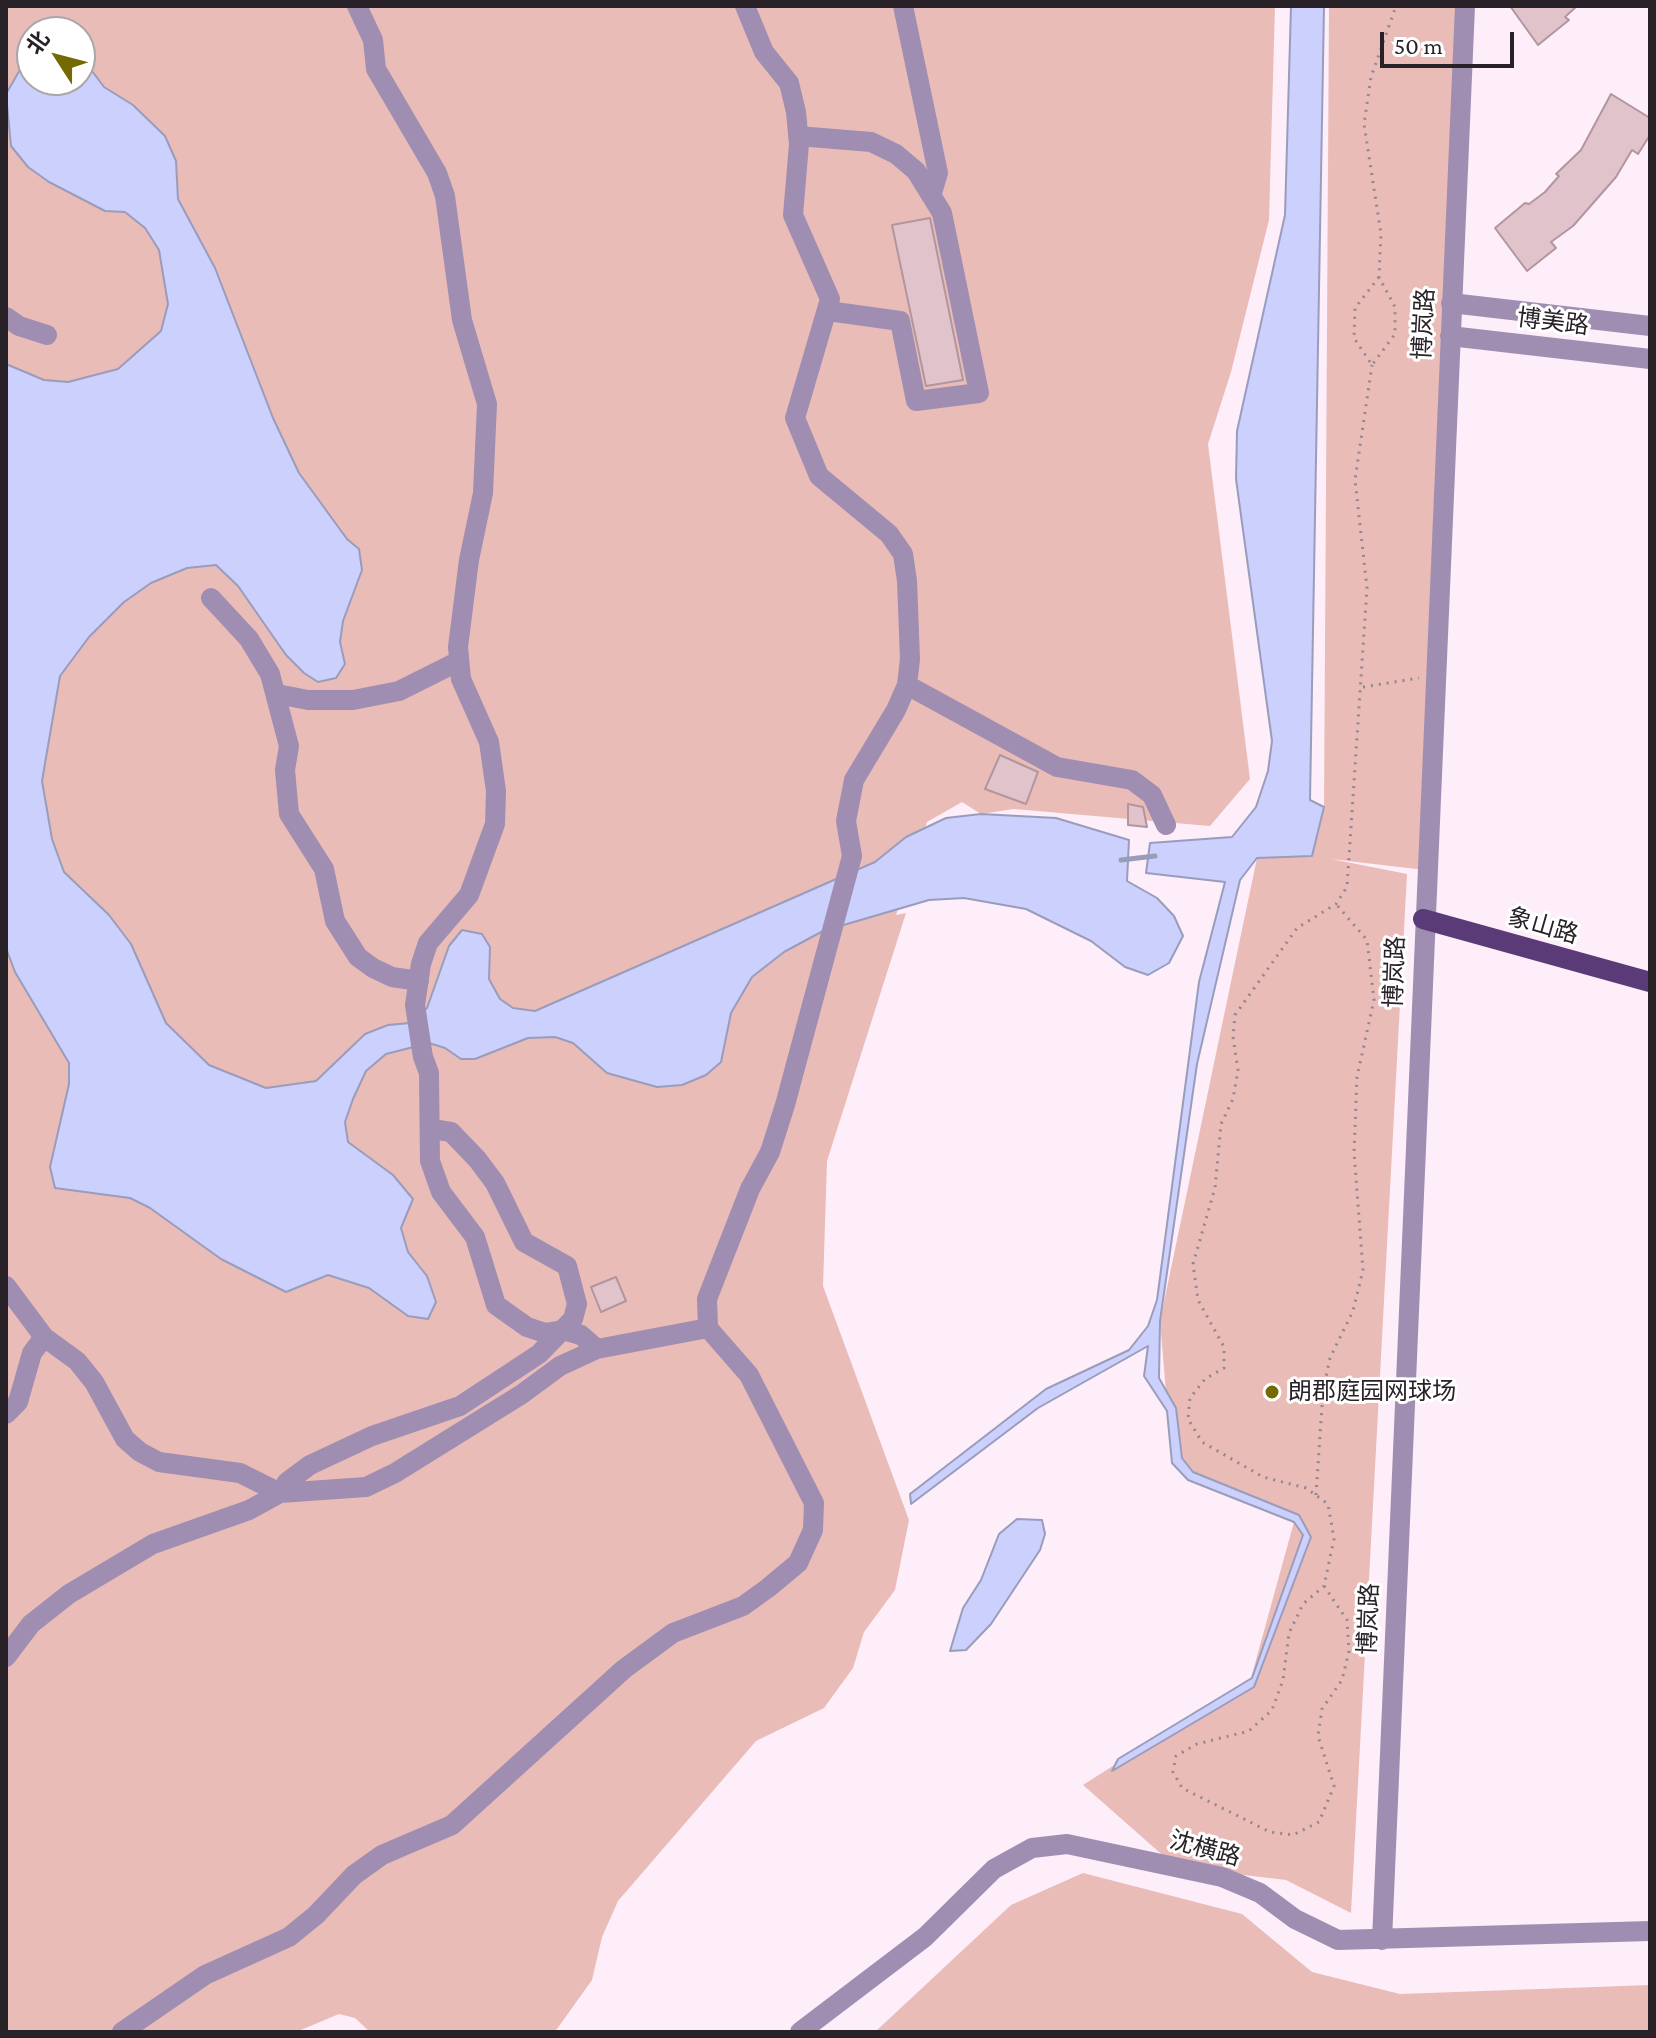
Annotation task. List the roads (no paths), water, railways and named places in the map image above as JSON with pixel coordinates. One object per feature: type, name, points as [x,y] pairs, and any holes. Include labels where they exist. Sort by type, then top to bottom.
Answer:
[{"type":"main road","name":"象山路","points":[[1423,919],[1650,982]]},
{"type":"street","points":[[357,6],[373,40],[376,69],[437,173],[445,196],[462,320],[487,404],[483,493],[467,573],[458,647],[461,679],[489,742],[496,791],[495,824],[469,895],[428,943],[419,981],[415,1005],[423,1057],[429,1073],[430,1161],[441,1192],[461,1214],[475,1237],[496,1305],[527,1327],[545,1333],[563,1330],[581,1335],[597,1349]]},
{"type":"street","points":[[122,2032],[205,1975],[289,1937],[316,1915],[354,1875],[382,1855],[452,1825],[624,1669],[673,1633],[743,1606],[798,1563],[813,1530],[814,1503],[749,1375],[708,1328],[707,1299],[750,1189],[770,1152],[852,856],[846,821],[854,780],[896,710],[907,685],[910,659],[903,554],[889,534],[819,476],[795,418],[830,299],[793,215],[798,136],[789,83],[764,52],[745,6]]},
{"type":"street","points":[[903,6],[938,173],[932,193]]},
{"type":"street","name":"博岚路","points":[[1382,1940],[1423,919],[1465,6]]},
{"type":"street","points":[[798,136],[871,142],[896,154],[916,171],[932,193],[942,213],[979,393],[916,401],[900,321],[828,311]]},
{"type":"street","name":"博美路","points":[[1451,303],[1650,326]]},
{"type":"street","points":[[6,317],[19,326],[47,335]]},
{"type":"street","name":"博美路","points":[[1450,336],[1650,359]]},
{"type":"street","points":[[211,598],[249,639],[277,694],[289,746],[285,770],[289,814],[324,869],[335,921],[358,957],[373,968],[392,977],[419,981]]},
{"type":"street","points":[[277,694],[308,700],[353,700],[399,691],[459,661]]},
{"type":"street","points":[[907,685],[1057,767],[1132,780],[1152,795],[1166,825]]},
{"type":"street","points":[[280,1493],[287,1482],[310,1465],[372,1436],[460,1406],[539,1354],[573,1319],[577,1304],[567,1266],[524,1242],[495,1183],[477,1159],[451,1132],[432,1129]]},
{"type":"street","points":[[6,1286],[44,1337],[77,1361],[94,1382],[125,1439],[140,1452],[159,1462],[240,1473],[280,1493]]},
{"type":"street","points":[[6,1657],[31,1624],[109,1570],[166,1538],[249,1510],[280,1493],[366,1487],[522,1394],[560,1366],[597,1349],[708,1328]]},
{"type":"street","points":[[6,1414],[18,1402],[32,1353],[44,1337]]},
{"type":"street","name":"沈横路","points":[[800,2032],[925,1937],[994,1869],[1032,1848],[1067,1844],[1222,1877],[1260,1893],[1295,1919],[1338,1940],[1650,1931]]},
{"type":"water","points":[[1291,6],[1324,6],[1310,800],[1324,807],[1312,856],[1257,858],[1240,880],[1197,1064],[1160,1321],[1159,1378],[1176,1408],[1182,1458],[1193,1472],[1299,1515],[1311,1537],[1254,1687],[1112,1771],[1118,1759],[1252,1678],[1303,1535],[1294,1522],[1188,1480],[1172,1463],[1167,1411],[1144,1376],[1148,1346],[1038,1408],[911,1504],[910,1494],[1046,1389],[1129,1350],[1148,1326],[1157,1300],[1199,982],[1225,882],[1146,873],[1150,843],[1232,837],[1256,807],[1268,771],[1272,741],[1236,479],[1237,431],[1285,215]]},
{"type":"water","points":[[96,76],[104,87],[133,105],[165,136],[176,161],[178,199],[215,268],[273,418],[299,473],[347,539],[359,549],[362,570],[343,621],[340,642],[345,664],[336,678],[318,682],[304,673],[286,655],[238,586],[216,565],[187,568],[151,583],[124,602],[89,637],[60,676],[42,781],[52,839],[64,872],[109,915],[131,944],[166,1023],[209,1065],[266,1088],[316,1081],[365,1034],[388,1025],[410,1023],[427,1008],[449,946],[462,930],[482,934],[490,947],[489,979],[500,999],[513,1008],[535,1011],[875,862],[906,837],[946,818],[981,814],[1056,818],[1129,840],[1127,881],[1157,898],[1174,916],[1183,936],[1169,963],[1148,975],[1125,967],[1091,941],[1026,909],[964,898],[929,900],[823,931],[784,952],[752,977],[731,1013],[721,1062],[706,1075],[682,1085],[657,1087],[607,1073],[573,1043],[555,1037],[528,1038],[475,1059],[461,1059],[445,1048],[429,1043],[386,1054],[366,1071],[353,1099],[345,1122],[348,1142],[393,1175],[413,1199],[401,1228],[408,1252],[427,1276],[436,1302],[428,1319],[408,1316],[369,1288],[328,1275],[286,1292],[221,1259],[150,1208],[130,1198],[55,1188],[50,1167],[69,1084],[69,1063],[15,972],[6,948],[6,364],[44,380],[68,382],[118,369],[161,331],[168,304],[159,250],[145,228],[125,212],[105,211],[49,182],[28,167],[11,146],[6,94],[16,77],[16,96],[96,96]]},
{"type":"water","points":[[1017,1519],[1042,1520],[1045,1534],[1040,1550],[991,1624],[966,1650],[950,1651],[963,1608],[981,1580],[999,1534]]},
{"type":"waterway","points":[[1121,860],[1155,856]]},
{"type":"place","name":"朗郡庭园网球场","points":[[1272,1392]]}]
